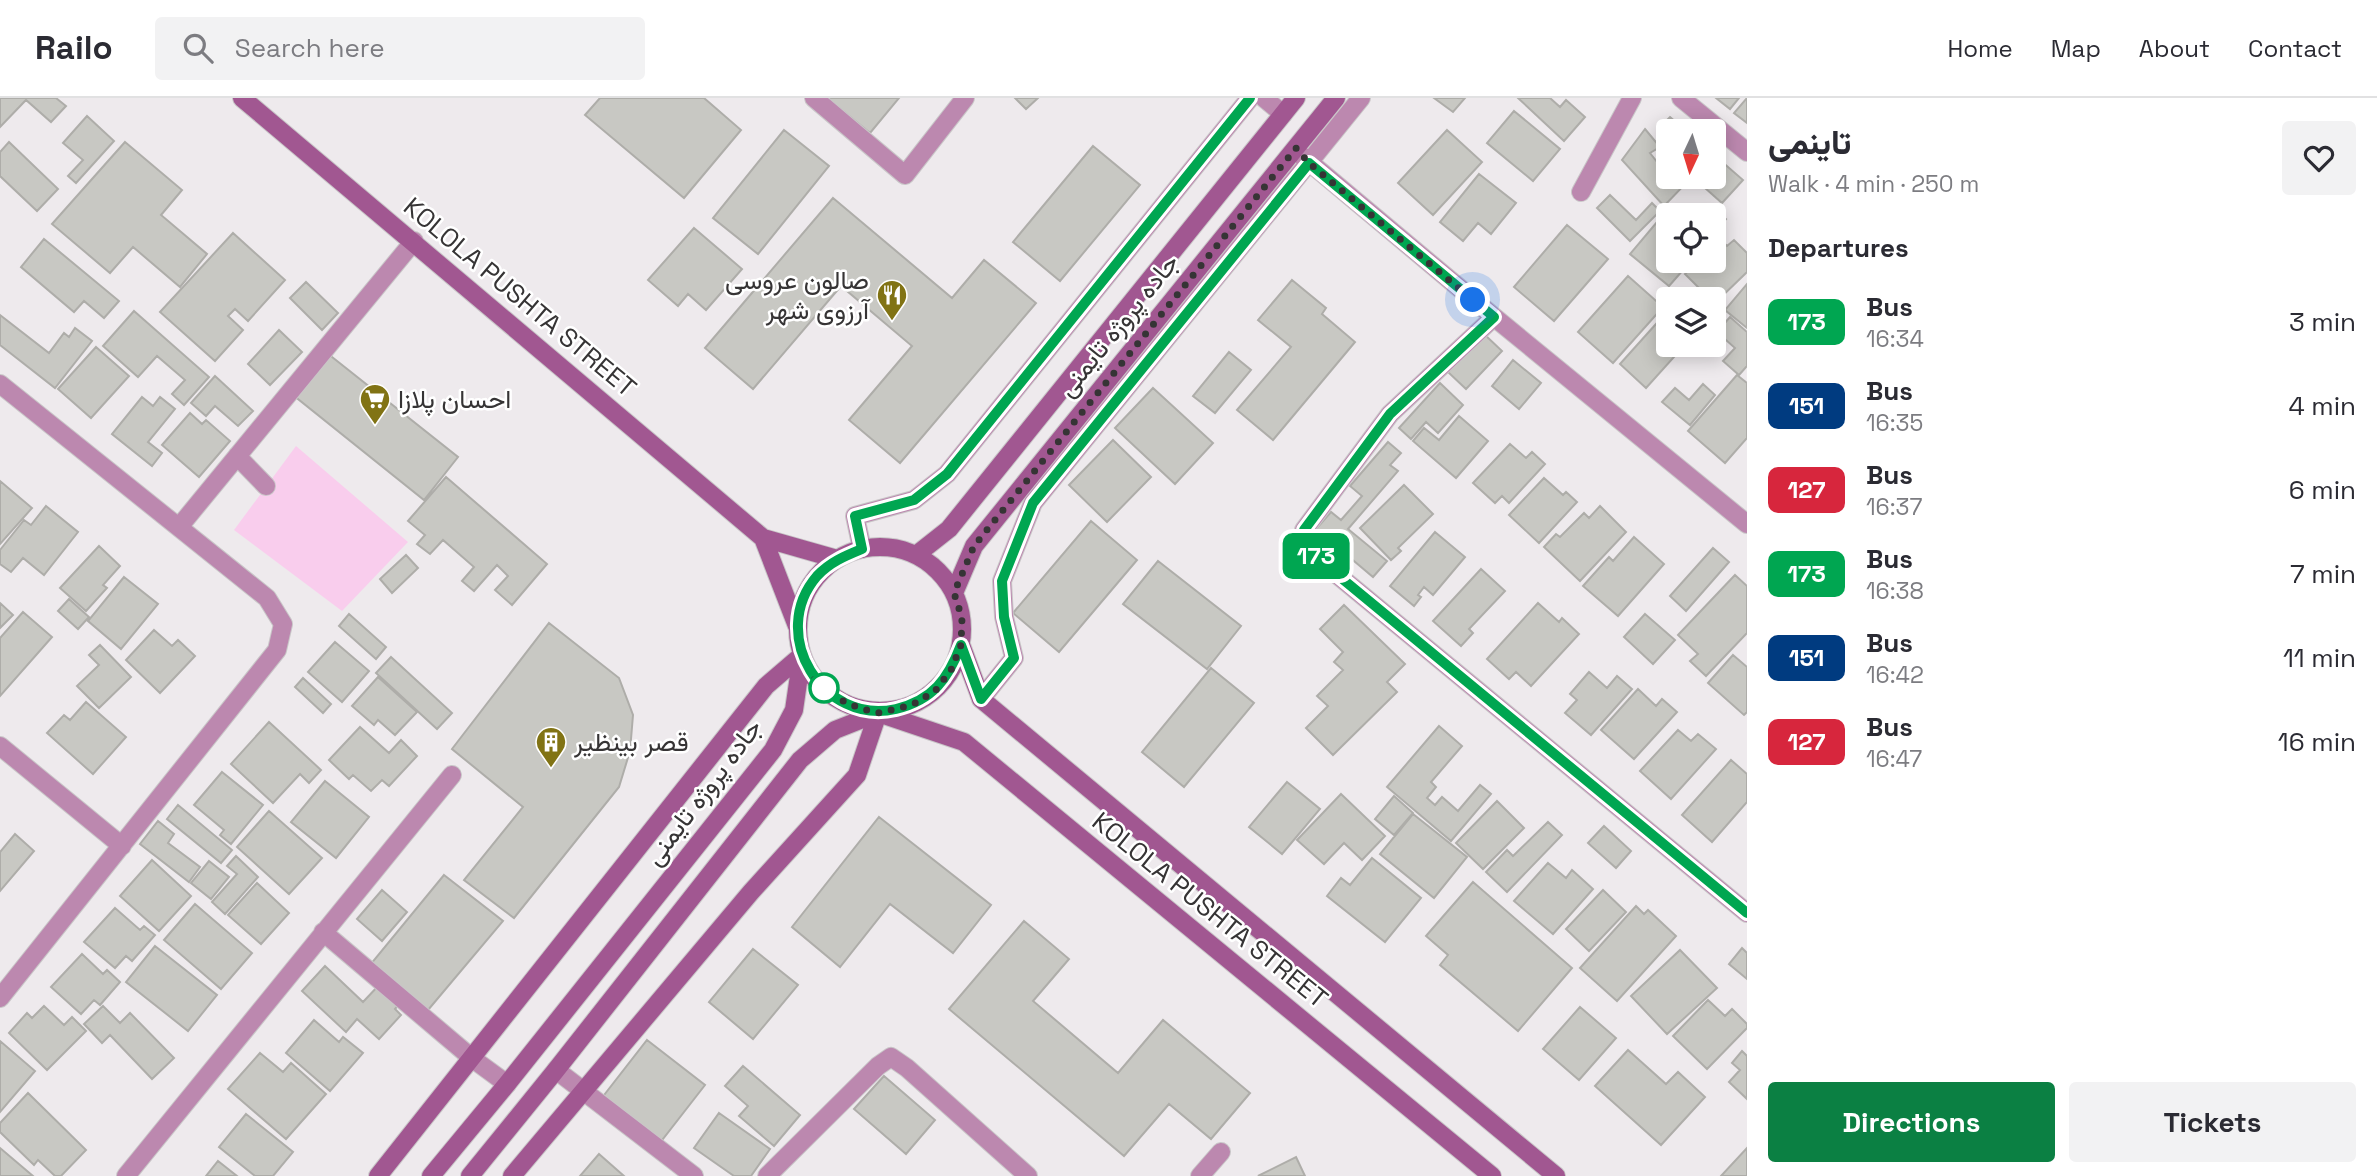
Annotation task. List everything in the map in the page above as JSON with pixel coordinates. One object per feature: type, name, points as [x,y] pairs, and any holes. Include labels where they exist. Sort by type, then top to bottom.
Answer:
[{"type":"main road","name":"KOLOLA PUSHTA STREET","points":[[242,98],[763,538]]},
{"type":"main road","name":"جاده پروژه تایمنی","points":[[916,555],[949,529],[1296,98]]},
{"type":"main road","name":"جاده پروژه تایمنی","points":[[954,593],[974,546],[1336,98]]},
{"type":"main road","points":[[763,538],[837,559]]},
{"type":"main road","points":[[763,538],[797,628],[802,655],[814,679],[834,697],[859,708],[878,713],[912,705],[935,691],[951,670],[961,645],[962,618],[954,593],[938,571],[916,555],[890,548],[862,549],[837,559],[816,577],[803,601],[797,628]]},
{"type":"main road","points":[[961,645],[981,699],[1556,1176]]},
{"type":"main road","name":"جاده پروژه تایمنی","points":[[378,1176],[766,686],[802,655]]},
{"type":"main road","name":"جاده پروژه تایمنی","points":[[430,1176],[507,1084],[773,750],[794,710],[802,655]]},
{"type":"main road","name":"KOLOLA PUSHTA STREET","points":[[878,713],[964,742],[1492,1176]]},
{"type":"main road","points":[[512,1176],[751,891],[857,775],[878,713]]},
{"type":"main road","name":"جاده پروژه تایمنی","points":[[470,1176],[800,760],[835,730],[878,713]]},
{"type":"street","points":[[814,98],[905,174],[965,98]]},
{"type":"street","points":[[862,549],[855,516],[914,500],[947,474],[1250,98]]},
{"type":"street","points":[[1264,98],[1283,114]]},
{"type":"street","points":[[981,699],[1014,658],[1004,617],[1002,581],[1033,503],[1361,98]]},
{"type":"street","points":[[1581,192],[1632,98]]},
{"type":"street","points":[[1681,98],[1747,152]]},
{"type":"street","points":[[1296,148],[1309,163],[1747,524]]},
{"type":"street","points":[[179,527],[414,241]]},
{"type":"street","points":[[1494,317],[1390,414],[1304,530],[1305,543],[1317,558],[1747,913]]},
{"type":"street","points":[[0,384],[267,598],[283,624],[276,650],[0,998]]},
{"type":"street","points":[[237,456],[266,486]]},
{"type":"street","points":[[0,746],[122,846]]},
{"type":"street","points":[[126,1176],[452,775]]},
{"type":"street","points":[[323,932],[473,1059],[507,1084]]},
{"type":"street","points":[[767,1176],[878,1066],[891,1057],[907,1068],[1028,1176]]},
{"type":"street","points":[[556,1070],[694,1176]]},
{"type":"street","points":[[1200,1176],[1221,1152]]},
{"type":"shaded area","points":[[296,446],[408,542],[342,611],[234,530]]},
{"type":"building","points":[[0,98],[56,98],[66,106],[51,122],[26,100],[0,127]]},
{"type":"building","points":[[600,98],[704,98],[741,130],[684,198],[585,115]]},
{"type":"building","points":[[827,98],[899,98],[870,133]]},
{"type":"building","points":[[1015,98],[1038,98],[1026,109]]},
{"type":"building","points":[[1434,98],[1465,98],[1453,112]]},
{"type":"building","points":[[1518,98],[1550,98],[1560,107],[1566,100],[1585,117],[1564,141]]},
{"type":"building","points":[[1716,98],[1739,98],[1730,109]]},
{"type":"building","points":[[1747,98],[1747,123],[1734,113]]},
{"type":"building","points":[[1514,111],[1560,149],[1533,181],[1487,143]]},
{"type":"building","points":[[87,116],[114,141],[76,183],[68,176],[83,160],[63,143]]},
{"type":"building","points":[[1645,129],[1656,142],[1656,149],[1650,153],[1656,161],[1656,189],[1680,189],[1667,203],[1661,203],[1622,160]]},
{"type":"building","points":[[784,130],[829,166],[758,254],[713,218]]},
{"type":"building","points":[[1447,130],[1482,162],[1433,215],[1398,183]]},
{"type":"building","points":[[9,142],[58,189],[37,211],[0,176],[0,152]]},
{"type":"building","points":[[125,142],[182,190],[161,215],[207,254],[180,287],[133,247],[110,273],[52,224]]},
{"type":"building","points":[[1093,146],[1140,185],[1060,281],[1013,242]]},
{"type":"building","points":[[1726,165],[1743,180],[1722,203],[1706,189],[1726,189]]},
{"type":"building","points":[[1479,174],[1516,203],[1491,234],[1478,223],[1463,241],[1440,222]]},
{"type":"building","points":[[1610,195],[1636,220],[1652,203],[1656,207],[1656,215],[1630,241],[1597,208]]},
{"type":"building","points":[[833,198],[952,298],[984,260],[1036,303],[900,463],[849,420],[912,346],[841,286],[753,389],[705,348]]},
{"type":"building","points":[[1656,223],[1656,273],[1680,273],[1669,286],[1630,254]]},
{"type":"building","points":[[1567,225],[1608,259],[1554,321],[1514,287]]},
{"type":"building","points":[[694,228],[742,269],[706,310],[688,294],[678,306],[648,280]]},
{"type":"building","points":[[233,233],[285,280],[248,321],[235,309],[228,316],[243,330],[215,361],[160,312]]},
{"type":"building","points":[[44,239],[119,301],[104,318],[84,301],[74,312],[21,267]]},
{"type":"building","points":[[1734,240],[1747,253],[1747,272],[1726,292],[1726,287],[1698,287],[1685,274],[1726,273],[1726,245]]},
{"type":"building","points":[[1628,276],[1656,301],[1656,315],[1613,363],[1578,332]]},
{"type":"building","points":[[1292,280],[1326,308],[1322,314],[1355,342],[1273,440],[1237,410],[1291,347],[1258,320]]},
{"type":"building","points":[[306,282],[338,313],[322,330],[290,298]]},
{"type":"building","points":[[1747,284],[1747,328],[1726,309]]},
{"type":"building","points":[[134,311],[209,377],[184,405],[172,394],[185,380],[157,356],[138,377],[103,346]]},
{"type":"building","points":[[0,315],[49,353],[64,333],[69,337],[75,328],[92,341],[55,388],[0,345]]},
{"type":"building","points":[[1730,317],[1747,332],[1747,366],[1739,375],[1723,361],[1735,348],[1726,340],[1726,322]]},
{"type":"building","points":[[1656,324],[1656,357],[1674,357],[1646,388],[1620,364]]},
{"type":"building","points":[[279,330],[302,352],[270,385],[248,364]]},
{"type":"building","points":[[1484,334],[1502,351],[1466,389],[1448,372]]},
{"type":"building","points":[[96,347],[129,376],[91,418],[58,389]]},
{"type":"building","points":[[1229,352],[1251,370],[1215,413],[1193,396]]},
{"type":"building","name":"احسان پلازا","points":[[327,353],[458,457],[424,500],[293,395]]},
{"type":"building","points":[[1513,360],[1541,383],[1519,409],[1492,386]]},
{"type":"building","points":[[1737,375],[1747,383],[1747,438],[1725,463],[1688,431]]},
{"type":"building","points":[[215,376],[253,411],[238,426],[215,406],[206,416],[191,403]]},
{"type":"building","points":[[1440,383],[1463,405],[1438,433],[1426,422],[1411,439],[1399,428]]},
{"type":"building","points":[[1703,384],[1715,395],[1690,425],[1662,402],[1675,388],[1689,400]]},
{"type":"building","points":[[1153,388],[1213,443],[1175,484],[1115,428]]},
{"type":"building","points":[[142,397],[153,406],[160,397],[175,409],[148,442],[162,453],[152,466],[112,434]]},
{"type":"building","points":[[190,413],[202,424],[206,420],[230,441],[199,477],[162,445]]},
{"type":"building","points":[[1459,416],[1488,441],[1456,478],[1413,441],[1424,428],[1439,440]]},
{"type":"building","points":[[1113,440],[1151,477],[1107,522],[1069,485]]},
{"type":"building","points":[[1388,442],[1401,453],[1390,465],[1398,471],[1348,529],[1387,561],[1373,577],[1316,529],[1331,512],[1341,520],[1362,496],[1350,486]]},
{"type":"building","points":[[1510,444],[1526,458],[1532,452],[1545,464],[1509,503],[1502,496],[1495,503],[1473,483]]},
{"type":"building","points":[[446,477],[547,564],[512,605],[495,590],[508,576],[497,565],[474,591],[462,581],[474,567],[443,540],[430,554],[417,544],[425,535],[408,521]]},
{"type":"building","points":[[1544,478],[1563,495],[1566,492],[1577,502],[1539,543],[1509,515]]},
{"type":"building","points":[[0,481],[32,508],[0,544]]},
{"type":"building","points":[[1404,485],[1433,514],[1398,548],[1401,551],[1391,560],[1360,528]]},
{"type":"building","points":[[46,506],[78,532],[44,575],[23,558],[11,572],[0,564],[0,550],[24,520],[31,525]]},
{"type":"building","points":[[1600,506],[1626,532],[1580,581],[1544,547],[1556,534],[1560,537],[1584,513],[1589,518]]},
{"type":"building","points":[[1091,521],[1137,560],[1059,652],[1013,613]]},
{"type":"building","points":[[1435,532],[1465,557],[1433,595],[1424,587],[1414,606],[1390,586]]},
{"type":"building","points":[[1634,537],[1664,564],[1618,616],[1583,586],[1609,557],[1613,561]]},
{"type":"building","points":[[99,546],[120,566],[103,585],[107,588],[86,611],[60,588]]},
{"type":"building","points":[[1713,548],[1729,562],[1686,611],[1670,596]]},
{"type":"building","points":[[406,555],[418,568],[392,593],[380,579]]},
{"type":"building","points":[[1158,561],[1241,626],[1207,669],[1123,604]]},
{"type":"building","points":[[1481,569],[1505,591],[1469,629],[1473,633],[1461,646],[1433,621]]},
{"type":"building","points":[[1735,575],[1747,586],[1747,633],[1706,676],[1690,661],[1698,654],[1678,635]]},
{"type":"building","points":[[124,577],[158,604],[121,649],[88,621]]},
{"type":"building","points":[[69,599],[89,617],[78,629],[58,611]]},
{"type":"building","points":[[0,603],[13,615],[0,628]]},
{"type":"building","points":[[1538,603],[1559,622],[1562,618],[1579,634],[1531,686],[1516,672],[1509,679],[1487,659]]},
{"type":"building","points":[[1344,605],[1405,664],[1387,682],[1397,692],[1333,755],[1306,728],[1328,706],[1317,696],[1343,670],[1334,662],[1343,652],[1320,629]]},
{"type":"building","points":[[23,612],[52,637],[0,696],[0,638]]},
{"type":"building","points":[[349,614],[386,647],[376,659],[339,626]]},
{"type":"building","points":[[1645,614],[1675,640],[1653,664],[1624,637]]},
{"type":"building","name":"قصر بینظیر","points":[[549,623],[619,678],[633,715],[630,751],[619,787],[514,918],[464,880],[523,807],[452,749]]},
{"type":"building","points":[[154,630],[172,646],[178,640],[195,656],[160,693],[126,660]]},
{"type":"building","points":[[335,642],[369,671],[342,702],[308,672]]},
{"type":"building","points":[[100,645],[131,677],[99,708],[77,686],[99,665],[89,655]]},
{"type":"building","points":[[1733,655],[1747,667],[1747,712],[1744,715],[1708,683]]},
{"type":"building","points":[[391,657],[452,713],[437,729],[376,673]]},
{"type":"building","points":[[1211,668],[1254,703],[1184,787],[1142,752]]},
{"type":"building","points":[[1589,672],[1607,688],[1617,676],[1632,689],[1591,735],[1565,713],[1577,700],[1570,694]]},
{"type":"building","points":[[378,677],[417,712],[395,735],[378,720],[374,725],[352,706]]},
{"type":"building","points":[[303,678],[331,704],[323,713],[295,687]]},
{"type":"building","points":[[1638,689],[1656,706],[1662,699],[1677,712],[1634,759],[1601,730]]},
{"type":"building","points":[[86,702],[126,737],[93,774],[47,733],[64,715],[70,720]]},
{"type":"building","points":[[269,722],[321,770],[309,783],[300,774],[273,803],[231,764]]},
{"type":"building","points":[[1439,726],[1462,746],[1431,782],[1436,787],[1427,798],[1435,805],[1442,797],[1458,811],[1480,785],[1491,794],[1451,841],[1387,787]]},
{"type":"building","points":[[360,727],[389,753],[401,740],[417,756],[389,786],[382,780],[371,791],[353,775],[349,779],[329,760]]},
{"type":"building","points":[[1678,730],[1691,741],[1698,734],[1716,749],[1671,799],[1640,771]]},
{"type":"building","points":[[1731,760],[1747,774],[1747,802],[1712,842],[1682,815]]},
{"type":"building","points":[[222,772],[263,805],[231,844],[220,835],[224,830],[194,805]]},
{"type":"building","points":[[325,781],[369,817],[336,858],[291,822]]},
{"type":"building","points":[[1287,782],[1320,809],[1282,854],[1249,827]]},
{"type":"building","points":[[1341,794],[1385,836],[1362,860],[1344,843],[1324,864],[1297,840]]},
{"type":"building","points":[[1394,796],[1413,813],[1394,835],[1375,819]]},
{"type":"building","points":[[1497,801],[1524,828],[1483,869],[1456,843]]},
{"type":"building","points":[[178,805],[232,850],[221,863],[167,819]]},
{"type":"building","points":[[269,811],[322,858],[289,894],[237,847]]},
{"type":"building","points":[[1413,814],[1467,857],[1434,898],[1380,854]]},
{"type":"building","points":[[879,817],[991,905],[953,953],[890,904],[840,967],[792,927]]},
{"type":"building","points":[[158,821],[174,834],[168,843],[200,867],[189,882],[140,844]]},
{"type":"building","points":[[1548,822],[1562,835],[1507,892],[1486,872],[1507,850],[1513,856]]},
{"type":"building","points":[[1604,826],[1631,851],[1616,868],[1588,843]]},
{"type":"building","points":[[15,834],[34,851],[0,891],[0,852]]},
{"type":"building","points":[[236,856],[258,877],[225,914],[212,902],[237,874],[227,866]]},
{"type":"building","points":[[1372,858],[1421,898],[1385,942],[1327,896],[1341,878],[1350,885]]},
{"type":"building","points":[[152,860],[191,896],[159,931],[120,896]]},
{"type":"building","points":[[209,861],[229,877],[211,899],[191,883]]},
{"type":"building","points":[[1548,863],[1566,878],[1572,870],[1593,889],[1553,934],[1514,901]]},
{"type":"building","points":[[444,875],[503,921],[428,1010],[370,965]]},
{"type":"building","points":[[1473,882],[1572,968],[1518,1031],[1440,965],[1448,955],[1426,936]]},
{"type":"building","points":[[257,883],[289,913],[261,944],[228,915]]},
{"type":"building","points":[[382,890],[407,912],[382,941],[357,919]]},
{"type":"building","points":[[1603,890],[1626,912],[1589,951],[1566,929]]},
{"type":"building","points":[[195,904],[252,953],[221,989],[164,940]]},
{"type":"building","points":[[1636,906],[1644,914],[1648,910],[1676,936],[1617,1001],[1580,968]]},
{"type":"building","points":[[115,908],[140,930],[144,926],[155,935],[132,961],[126,956],[115,968],[84,942]]},
{"type":"building","points":[[1024,921],[1069,959],[1033,1001],[1118,1073],[1163,1020],[1250,1093],[1211,1139],[1169,1104],[1124,1156],[949,1009]]},
{"type":"building","points":[[155,946],[217,995],[188,1031],[126,982]]},
{"type":"building","points":[[1742,948],[1747,953],[1747,979],[1729,964]]},
{"type":"building","points":[[753,949],[798,985],[753,1039],[709,1002]]},
{"type":"building","points":[[1680,950],[1717,988],[1667,1034],[1631,996]]},
{"type":"building","points":[[82,954],[103,974],[107,970],[120,982],[100,1005],[94,1000],[81,1014],[51,987]]},
{"type":"building","points":[[325,966],[363,1002],[380,984],[400,1003],[395,1009],[401,1015],[379,1039],[357,1019],[346,1032],[302,991]]},
{"type":"building","points":[[1708,1000],[1725,1016],[1732,1009],[1747,1024],[1747,1028],[1707,1069],[1673,1036]]},
{"type":"building","points":[[44,1006],[64,1025],[72,1017],[86,1031],[47,1070],[9,1033],[27,1013],[32,1018]]},
{"type":"building","points":[[103,1006],[120,1023],[130,1013],[174,1058],[152,1079],[110,1035],[102,1043],[84,1024]]},
{"type":"building","points":[[1580,1007],[1616,1038],[1579,1080],[1543,1049]]},
{"type":"building","points":[[314,1020],[339,1042],[343,1037],[363,1053],[330,1091],[286,1053]]},
{"type":"building","points":[[647,1040],[705,1085],[659,1144],[601,1099]]},
{"type":"building","points":[[0,1041],[35,1071],[0,1112]]},
{"type":"building","points":[[1628,1050],[1666,1084],[1678,1072],[1705,1097],[1661,1145],[1595,1086]]},
{"type":"building","points":[[1742,1051],[1747,1056],[1747,1099],[1729,1082],[1740,1070],[1732,1063]]},
{"type":"building","points":[[260,1053],[283,1072],[291,1063],[326,1094],[286,1139],[228,1089]]},
{"type":"building","points":[[743,1066],[800,1115],[774,1146],[739,1116],[748,1106],[725,1086]]},
{"type":"building","points":[[884,1076],[935,1120],[906,1154],[854,1109]]},
{"type":"building","points":[[28,1093],[86,1150],[61,1176],[55,1176],[38,1160],[34,1165],[0,1132],[0,1123]]},
{"type":"building","points":[[719,1113],[770,1149],[751,1176],[734,1176],[694,1148]]},
{"type":"building","points":[[246,1114],[293,1152],[273,1176],[255,1176],[219,1147]]},
{"type":"building","points":[[0,1148],[33,1176],[0,1176]]},
{"type":"building","points":[[1747,1148],[1747,1176],[1721,1176]]},
{"type":"building","points":[[599,1154],[624,1176],[580,1176]]},
{"type":"building","points":[[1296,1157],[1305,1176],[1258,1176]]},
{"type":"building","points":[[218,1161],[237,1176],[206,1176]]},
{"type":"bus line","name":"173","points":[[1250,98],[947,474],[914,500],[855,516],[862,549],[837,559],[816,577],[803,601],[797,628],[802,655],[814,679],[834,697],[878,713],[912,705],[935,691],[951,670],[961,645],[981,699],[1014,658],[1004,617],[1002,581],[1017,537],[1033,503],[1309,163],[1494,317],[1390,414],[1304,530],[1305,543],[1317,558],[1747,913]]},
{"type":"place","name":"صالون عروسی آرزوی شهر","points":[[892,322]]},
{"type":"place","name":"احسان پلازا","points":[[375,426]]},
{"type":"place","name":"قصر بینظیر","points":[[551,769]]},
{"type":"route","points":[[824,688],[814,679],[834,697],[878,713],[912,705],[935,691],[951,670],[961,645],[962,618],[954,593],[974,546],[1296,148],[1309,163],[1473,300]]}]
